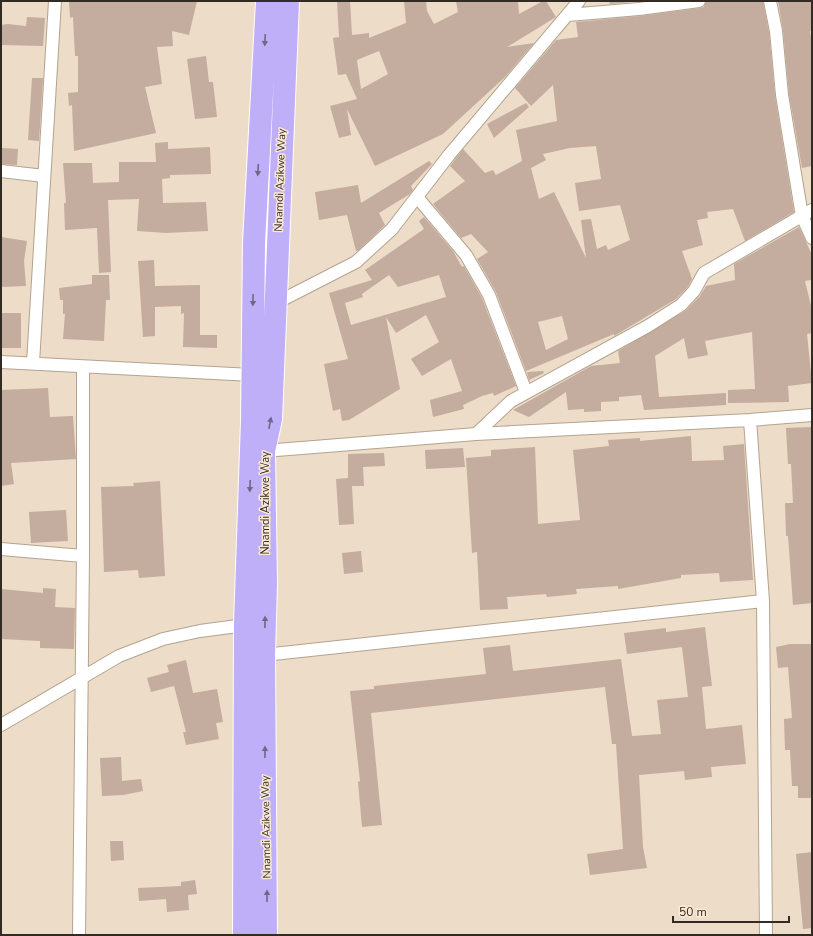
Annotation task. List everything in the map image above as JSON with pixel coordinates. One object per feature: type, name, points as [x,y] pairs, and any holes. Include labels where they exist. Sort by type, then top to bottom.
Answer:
[{"type":"highway","name":"Nnamdi Azikwe Way","points":[[244,935],[245,625],[254,243],[267,1]]},
{"type":"highway","name":"Nnamdi Azikwe Way","points":[[266,935],[264,655],[266,583],[264,451],[271,419],[288,1]]},
{"type":"street","points":[[33,363],[55,1]]},
{"type":"street","points":[[276,303],[356,262],[392,229],[449,155],[579,1]]},
{"type":"street","points":[[568,15],[639,10],[699,1]]},
{"type":"street","points":[[770,1],[776,31],[782,96],[812,238]]},
{"type":"street","points":[[1,171],[44,176]]},
{"type":"street","points":[[417,197],[466,255],[489,295],[526,392]]},
{"type":"street","points":[[476,434],[511,401],[648,326],[681,306],[694,291],[704,273],[807,213]]},
{"type":"street","points":[[1,362],[252,375]]},
{"type":"street","points":[[79,935],[80,678],[83,556],[82,367]]},
{"type":"street","points":[[264,451],[476,434],[750,420],[812,415]]},
{"type":"street","points":[[750,420],[763,600],[766,935]]},
{"type":"street","points":[[1,548],[83,556]]},
{"type":"street","points":[[264,655],[763,600]]},
{"type":"street","points":[[1,725],[119,656],[163,639],[200,631],[245,625]]},
{"type":"building","points":[[69,1],[197,1],[189,35],[172,31],[173,46],[157,47],[162,84],[145,87],[156,133],[74,151],[72,105],[69,106],[68,93],[78,92],[78,56],[75,56],[73,17],[70,18]]},
{"type":"building","points":[[337,1],[350,1],[352,35],[369,33],[369,38],[406,23],[404,1],[426,1],[427,11],[434,24],[458,12],[456,1],[518,1],[519,14],[543,1],[546,1],[556,17],[507,47],[534,43],[505,77],[443,134],[375,166],[347,109],[351,135],[339,138],[330,106],[357,99],[346,74],[338,75],[333,38],[339,37]],"holes":[[[379,51],[388,74],[361,89],[357,60]]]},
{"type":"building","points":[[609,1],[642,1],[610,4]]},
{"type":"building","points":[[706,1],[763,1],[769,32],[775,96],[794,212],[745,241],[733,209],[707,212],[708,218],[697,220],[703,245],[682,251],[692,279],[688,287],[676,299],[614,336],[614,334],[526,371],[496,292],[477,259],[488,252],[471,234],[461,238],[433,204],[465,181],[450,166],[463,149],[485,173],[493,170],[496,175],[522,161],[516,130],[557,121],[553,85],[531,106],[515,88],[556,40],[578,37],[576,22],[640,16],[704,7]],"holes":[[[596,146],[601,179],[575,183],[579,211],[620,205],[630,240],[608,250],[606,245],[597,249],[591,219],[581,220],[586,258],[554,192],[539,199],[531,168],[546,160],[543,154],[570,148]],[[562,316],[568,339],[546,350],[538,322]]]},
{"type":"building","points":[[778,1],[812,1],[812,31],[810,31],[812,44],[812,166],[802,168],[789,94],[783,30]]},
{"type":"building","points":[[27,17],[45,18],[43,46],[1,45],[1,25],[8,24],[26,26]]},
{"type":"building","points":[[206,56],[209,82],[213,82],[217,117],[195,119],[187,59]]},
{"type":"building","points":[[32,78],[43,78],[39,141],[28,140]]},
{"type":"building","points":[[526,103],[529,107],[494,138],[487,124]]},
{"type":"building","points":[[168,142],[168,149],[210,147],[211,174],[170,175],[170,178],[162,179],[163,203],[206,202],[208,231],[166,233],[137,231],[139,199],[108,200],[111,272],[99,273],[97,228],[65,230],[64,203],[66,203],[63,163],[92,163],[93,183],[119,182],[119,162],[156,162],[155,143]]},
{"type":"building","points":[[1,148],[18,149],[17,165],[1,164]]},
{"type":"building","points":[[429,161],[432,164],[411,186],[413,190],[410,194],[379,213],[385,225],[359,250],[356,251],[347,215],[319,220],[315,192],[358,185],[361,203]]},
{"type":"building","points":[[424,217],[453,251],[462,267],[464,266],[482,298],[516,386],[494,396],[493,393],[482,396],[463,405],[464,409],[433,417],[430,400],[462,391],[451,359],[422,376],[411,359],[439,342],[426,315],[396,333],[386,317],[400,389],[349,420],[342,421],[340,409],[333,411],[324,364],[348,359],[329,293],[372,280],[365,270],[424,229],[419,221]],"holes":[[[389,275],[398,287],[439,275],[446,297],[351,325],[345,303],[363,297],[362,294]]]},
{"type":"building","points":[[799,227],[812,255],[812,280],[805,281],[812,310],[812,333],[807,334],[812,383],[788,386],[789,402],[728,403],[728,390],[755,389],[752,332],[705,341],[708,355],[688,359],[684,338],[655,356],[659,397],[726,393],[726,405],[644,410],[641,395],[619,397],[619,401],[601,402],[601,411],[584,412],[584,409],[568,410],[566,392],[529,417],[513,410],[591,366],[620,363],[618,351],[685,311],[700,296],[706,286],[735,280],[734,264]]},
{"type":"building","points":[[1,237],[27,241],[24,261],[26,286],[1,287]]},
{"type":"building","points":[[154,260],[155,286],[200,285],[200,335],[217,335],[217,348],[183,347],[184,313],[181,314],[181,306],[155,307],[155,336],[143,337],[138,261]]},
{"type":"building","points":[[92,275],[109,275],[110,300],[106,300],[104,341],[63,339],[65,314],[63,314],[63,300],[60,300],[59,288],[92,284]]},
{"type":"building","points":[[1,313],[21,313],[21,348],[1,348]]},
{"type":"building","points":[[543,371],[544,373],[529,380],[527,372]]},
{"type":"building","points":[[48,388],[50,417],[73,416],[76,459],[11,463],[14,484],[1,486],[1,390]]},
{"type":"building","points":[[812,427],[812,603],[793,605],[788,536],[786,536],[785,503],[793,503],[791,464],[788,464],[786,428]]},
{"type":"building","points":[[691,436],[692,461],[724,460],[723,446],[744,444],[753,580],[720,582],[719,573],[681,575],[681,578],[618,589],[618,586],[576,589],[577,594],[547,597],[546,594],[507,597],[508,609],[480,610],[477,552],[472,553],[466,458],[491,456],[491,450],[535,447],[538,524],[580,520],[573,450],[609,446],[608,440],[640,438],[640,441]]},
{"type":"building","points":[[463,448],[465,467],[426,469],[425,450]]},
{"type":"building","points":[[384,453],[385,466],[363,467],[364,486],[352,486],[354,524],[339,525],[336,479],[348,478],[348,454]]},
{"type":"building","points":[[160,481],[165,576],[139,578],[138,570],[104,572],[101,487],[134,486],[133,483]]},
{"type":"building","points":[[66,510],[68,541],[31,543],[29,512]]},
{"type":"building","points":[[361,551],[363,572],[344,574],[342,553]]},
{"type":"building","points":[[43,588],[56,589],[55,607],[75,608],[74,649],[40,648],[40,641],[1,639],[1,589],[43,593]]},
{"type":"building","points":[[705,627],[712,686],[702,687],[706,729],[742,725],[746,764],[711,767],[712,777],[685,780],[684,771],[639,775],[643,847],[647,868],[590,875],[587,854],[623,849],[616,744],[612,744],[605,687],[371,713],[382,825],[362,827],[358,782],[360,781],[350,691],[374,689],[374,686],[486,674],[483,648],[510,645],[513,671],[621,659],[632,736],[661,734],[657,700],[688,697],[682,647],[627,654],[624,633],[666,628],[666,632]]},
{"type":"building","points":[[790,644],[812,644],[812,798],[798,798],[798,786],[792,786],[790,750],[785,750],[784,719],[792,718],[788,667],[778,668],[776,647]]},
{"type":"building","points":[[186,660],[193,693],[217,689],[223,722],[216,723],[219,739],[186,745],[183,732],[186,732],[174,686],[151,692],[147,678],[169,672],[167,665]]},
{"type":"building","points":[[121,757],[122,781],[141,779],[143,791],[123,795],[102,796],[100,758]]},
{"type":"building","points":[[110,841],[123,841],[124,860],[111,861]]},
{"type":"building","points":[[812,852],[812,928],[803,929],[796,854]]},
{"type":"building","points":[[195,880],[197,894],[188,895],[189,910],[167,912],[166,899],[139,901],[138,888],[181,886],[181,882]]}]
